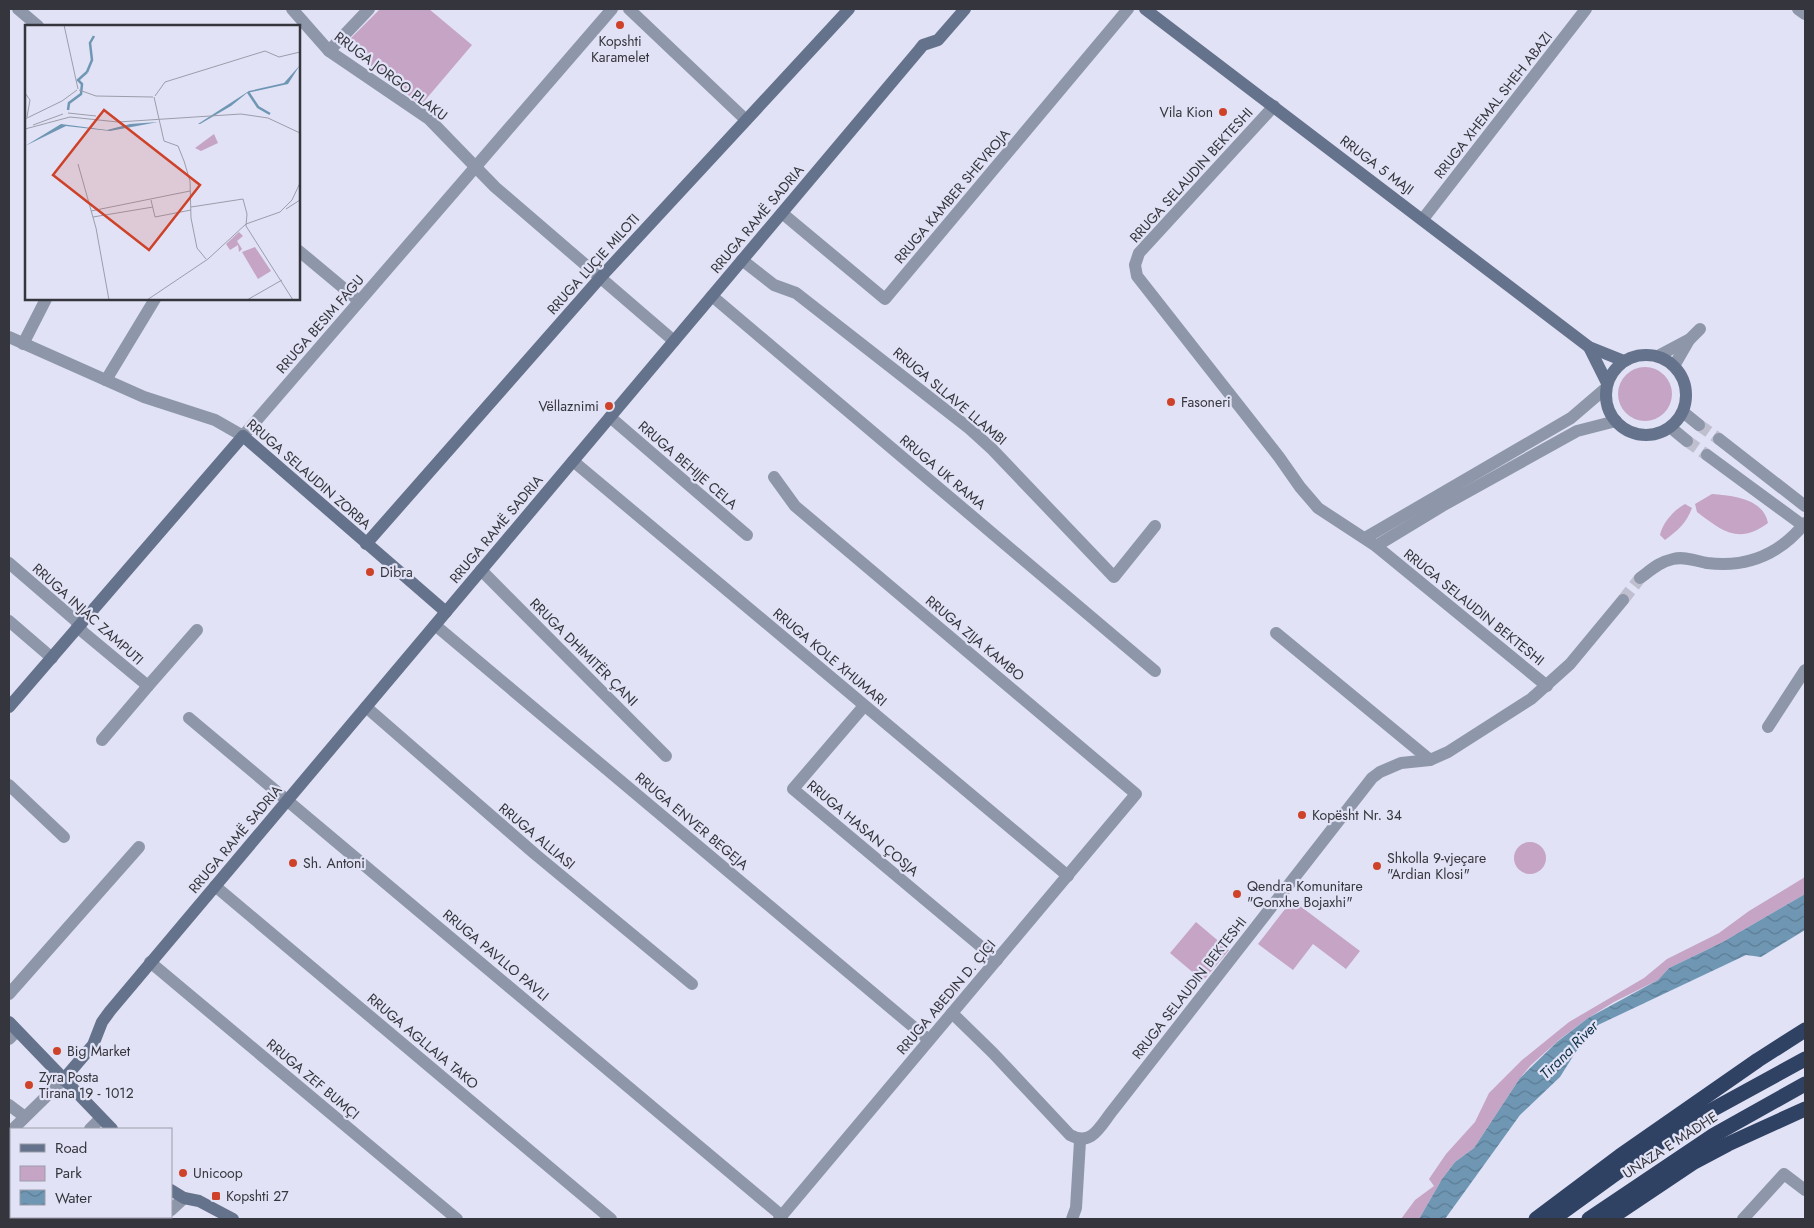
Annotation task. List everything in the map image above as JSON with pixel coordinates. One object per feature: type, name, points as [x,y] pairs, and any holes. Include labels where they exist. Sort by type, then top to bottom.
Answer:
[{"type":"highway","points":[[1536,1219],[1620,1156],[1758,1060],[1805,1030]]},
{"type":"highway","points":[[1553,1219],[1598,1185],[1686,1126],[1805,1059]]},
{"type":"highway","name":"UNAZA E MADHE","points":[[1589,1219],[1669,1164],[1805,1084]]},
{"type":"highway","points":[[1609,1219],[1694,1162],[1728,1144],[1805,1109]]},
{"type":"street","points":[[18,9],[37,25]]},
{"type":"street","name":"RRUGA JORGO PLAKU","points":[[292,9],[329,51],[429,119],[514,204],[674,341]]},
{"type":"street","points":[[329,51],[369,9]]},
{"type":"street","name":"RRUGA BESIM FAGU","points":[[9,707],[612,9]]},
{"type":"street","points":[[629,9],[746,120]]},
{"type":"street","name":"RRUGA LUÇIE MILOTI","points":[[366,544],[600,278],[849,9]]},
{"type":"street","name":"RRUGA RAMË SADRIA","points":[[63,1080],[93,1046],[102,1022],[110,1010],[150,962],[923,45],[938,40],[965,9]]},
{"type":"street","name":"RRUGA KAMBER SHEVROJA","points":[[782,213],[885,299],[1128,9]]},
{"type":"street","name":"RRUGA 5 MAJI","points":[[1145,9],[1423,219],[1588,347],[1624,361]]},
{"type":"street","name":"RRUGA XHEMAL SHEH ABAZI","points":[[1423,219],[1586,9]]},
{"type":"street","points":[[1798,9],[1805,14]]},
{"type":"street","name":"RRUGA SELAUDIN BEKTESHI","points":[[1080,1141],[1093,1135],[1372,778],[1380,772],[1401,763],[1430,760],[1448,752],[1547,686],[1376,546],[1318,508],[1137,276],[1135,265],[1140,253],[1274,106]]},
{"type":"street","points":[[300,252],[359,301]]},
{"type":"street","name":"RRUGA SLLAVE LLAMBI","points":[[742,260],[774,285],[796,293],[970,429],[992,449],[1114,577],[1156,526]]},
{"type":"street","name":"RRUGA UK RAMA","points":[[712,296],[1155,671]]},
{"type":"street","points":[[23,344],[45,300]]},
{"type":"street","points":[[106,380],[154,300]]},
{"type":"street","points":[[1674,366],[1690,339],[1700,329]]},
{"type":"street","name":"RRUGA SELAUDIN ZORBA","points":[[9,337],[144,397],[215,420],[243,436],[446,612]]},
{"type":"street","points":[[1658,356],[1690,339]]},
{"type":"street","name":"RRUGA 5 MAJI","points":[[1588,347],[1607,386],[1606,400],[1616,421]]},
{"type":"street","points":[[1365,538],[1571,418],[1607,386],[1617,367],[1624,361],[1639,355],[1658,356],[1674,366],[1682,376],[1686,388],[1686,400],[1683,412],[1670,428],[1659,433],[1636,434],[1616,421]]},
{"type":"street","points":[[1683,412],[1699,425]]},
{"type":"street","name":"RRUGA BEHIJE CELA","points":[[610,417],[747,535]]},
{"type":"street","name":"RRUGA SELAUDIN BEKTESHI","points":[[1376,546],[1442,506],[1577,431],[1616,421]]},
{"type":"street","points":[[1670,428],[1687,441]]},
{"type":"street","points":[[1719,439],[1805,506]]},
{"type":"street","points":[[1640,578],[1657,564],[1674,558],[1734,564],[1756,560],[1778,549],[1805,525],[1707,455]]},
{"type":"street","name":"RRUGA KOLE XHUMARI","points":[[573,461],[1068,876]]},
{"type":"street","name":"RRUGA ZIJA KAMBO","points":[[774,477],[795,506],[1136,794]]},
{"type":"street","name":"RRUGA INJAC ZAMPUTI","points":[[9,563],[75,620],[83,632],[148,686]]},
{"type":"street","name":"RRUGA DHIMITËR ÇANI","points":[[481,570],[666,756]]},
{"type":"street","points":[[1547,686],[1594,638],[1623,600]]},
{"type":"street","points":[[9,621],[52,658]]},
{"type":"street","name":"RRUGA ENVER BEGEJA","points":[[435,625],[929,1040]]},
{"type":"street","points":[[102,740],[197,630]]},
{"type":"street","points":[[1276,633],[1430,760]]},
{"type":"street","points":[[1768,727],[1805,670]]},
{"type":"street","name":"RRUGA HASAN ÇOSJA","points":[[864,706],[793,789],[997,960]]},
{"type":"street","name":"RRUGA ALLIASI","points":[[366,707],[535,854],[692,984]]},
{"type":"street","name":"RRUGA PAVLLO PAVLI","points":[[190,718],[288,799],[780,1218]]},
{"type":"street","points":[[9,785],[64,837]]},
{"type":"street","name":"RRUGA ABEDIN D. ÇIÇI","points":[[780,1218],[1136,794]]},
{"type":"street","points":[[9,994],[139,847]]},
{"type":"street","name":"RRUGA AGLLAIA TAKO","points":[[215,886],[611,1219]]},
{"type":"street","name":"RRUGA ZEF BUMÇI","points":[[150,962],[457,1219]]},
{"type":"street","points":[[952,1013],[1070,1135],[1080,1141],[1076,1208],[1072,1219]]},
{"type":"street","points":[[11,1031],[111,1128]]},
{"type":"street","points":[[14,1128],[63,1080]]},
{"type":"street","points":[[9,1105],[25,1117]]},
{"type":"street","points":[[91,1128],[101,1118]]},
{"type":"street","points":[[1742,1219],[1784,1174],[1805,1190]]},
{"type":"street","points":[[172,1191],[184,1198],[199,1201],[234,1219]]},
{"type":"street","points":[[172,1209],[184,1198]]},
{"type":"green space","points":[[380,9],[429,9],[472,45],[421,105],[344,45]]},
{"type":"green space","points":[[1640,367],[1650,367],[1660,371],[1668,379],[1672,394],[1668,409],[1660,417],[1650,421],[1640,421],[1630,417],[1622,409],[1618,399],[1618,389],[1622,379],[1630,371]]},
{"type":"green space","points":[[1712,494],[1738,497],[1754,503],[1765,515],[1768,523],[1758,530],[1748,533],[1739,534],[1723,530],[1697,512],[1695,504]]},
{"type":"green space","points":[[1685,504],[1692,508],[1687,518],[1678,530],[1665,540],[1660,535],[1666,521]]},
{"type":"green space","points":[[1530,842],[1536,843],[1541,847],[1545,852],[1545,864],[1541,869],[1536,873],[1530,874],[1524,873],[1519,869],[1515,864],[1514,858],[1515,852],[1519,847],[1524,843]]},
{"type":"green space","points":[[1805,877],[1805,894],[1721,943],[1669,968],[1658,980],[1614,1002],[1588,1018],[1559,1040],[1531,1065],[1520,1078],[1474,1148],[1455,1162],[1442,1179],[1419,1219],[1401,1219],[1415,1200],[1434,1186],[1429,1179],[1446,1154],[1475,1122],[1489,1093],[1522,1060],[1569,1022],[1644,978],[1667,959],[1719,933],[1749,911]]},
{"type":"green space","points":[[1292,900],[1360,951],[1346,969],[1313,944],[1293,970],[1258,944]]},
{"type":"green space","points":[[1196,922],[1229,950],[1203,981],[1170,953]]},
{"type":"water","name":"Tirana River","points":[[1805,894],[1805,930],[1761,957],[1746,955],[1598,1025],[1575,1053],[1560,1077],[1520,1115],[1445,1219],[1419,1219],[1442,1179],[1455,1162],[1474,1148],[1520,1078],[1557,1042],[1588,1018],[1658,980],[1669,968],[1721,943]]},
{"type":"tunnel","points":[[1699,425],[1719,439]]},
{"type":"tunnel","points":[[1687,441],[1707,455]]},
{"type":"tunnel","points":[[1623,600],[1640,578]]},
{"type":"place","name":"Kopshti Karamelet","points":[[620,25]]},
{"type":"place","name":"Vila Kion","points":[[1223,112]]},
{"type":"place","name":"Fasoneri","points":[[1171,402]]},
{"type":"place","name":"Vëllaznimi","points":[[609,406]]},
{"type":"place","name":"Dibra","points":[[370,572]]},
{"type":"place","name":"Kopësht Nr. 34","points":[[1302,815]]},
{"type":"place","name":"Sh. Antoni","points":[[293,863]]},
{"type":"place","name":"Shkolla 9-vjeçare \"Ardian Klosi\"","points":[[1377,866]]},
{"type":"place","name":"Qendra Komunitare \"Gonxhe Bojaxhi\"","points":[[1237,894]]},
{"type":"place","name":"Big Market","points":[[57,1051]]},
{"type":"place","name":"Zyra Posta Tirana 19 - 1012","points":[[29,1085]]},
{"type":"place","name":"Unicoop","points":[[183,1173]]},
{"type":"place","name":"Kopshti 27","points":[[216,1196]]}]
